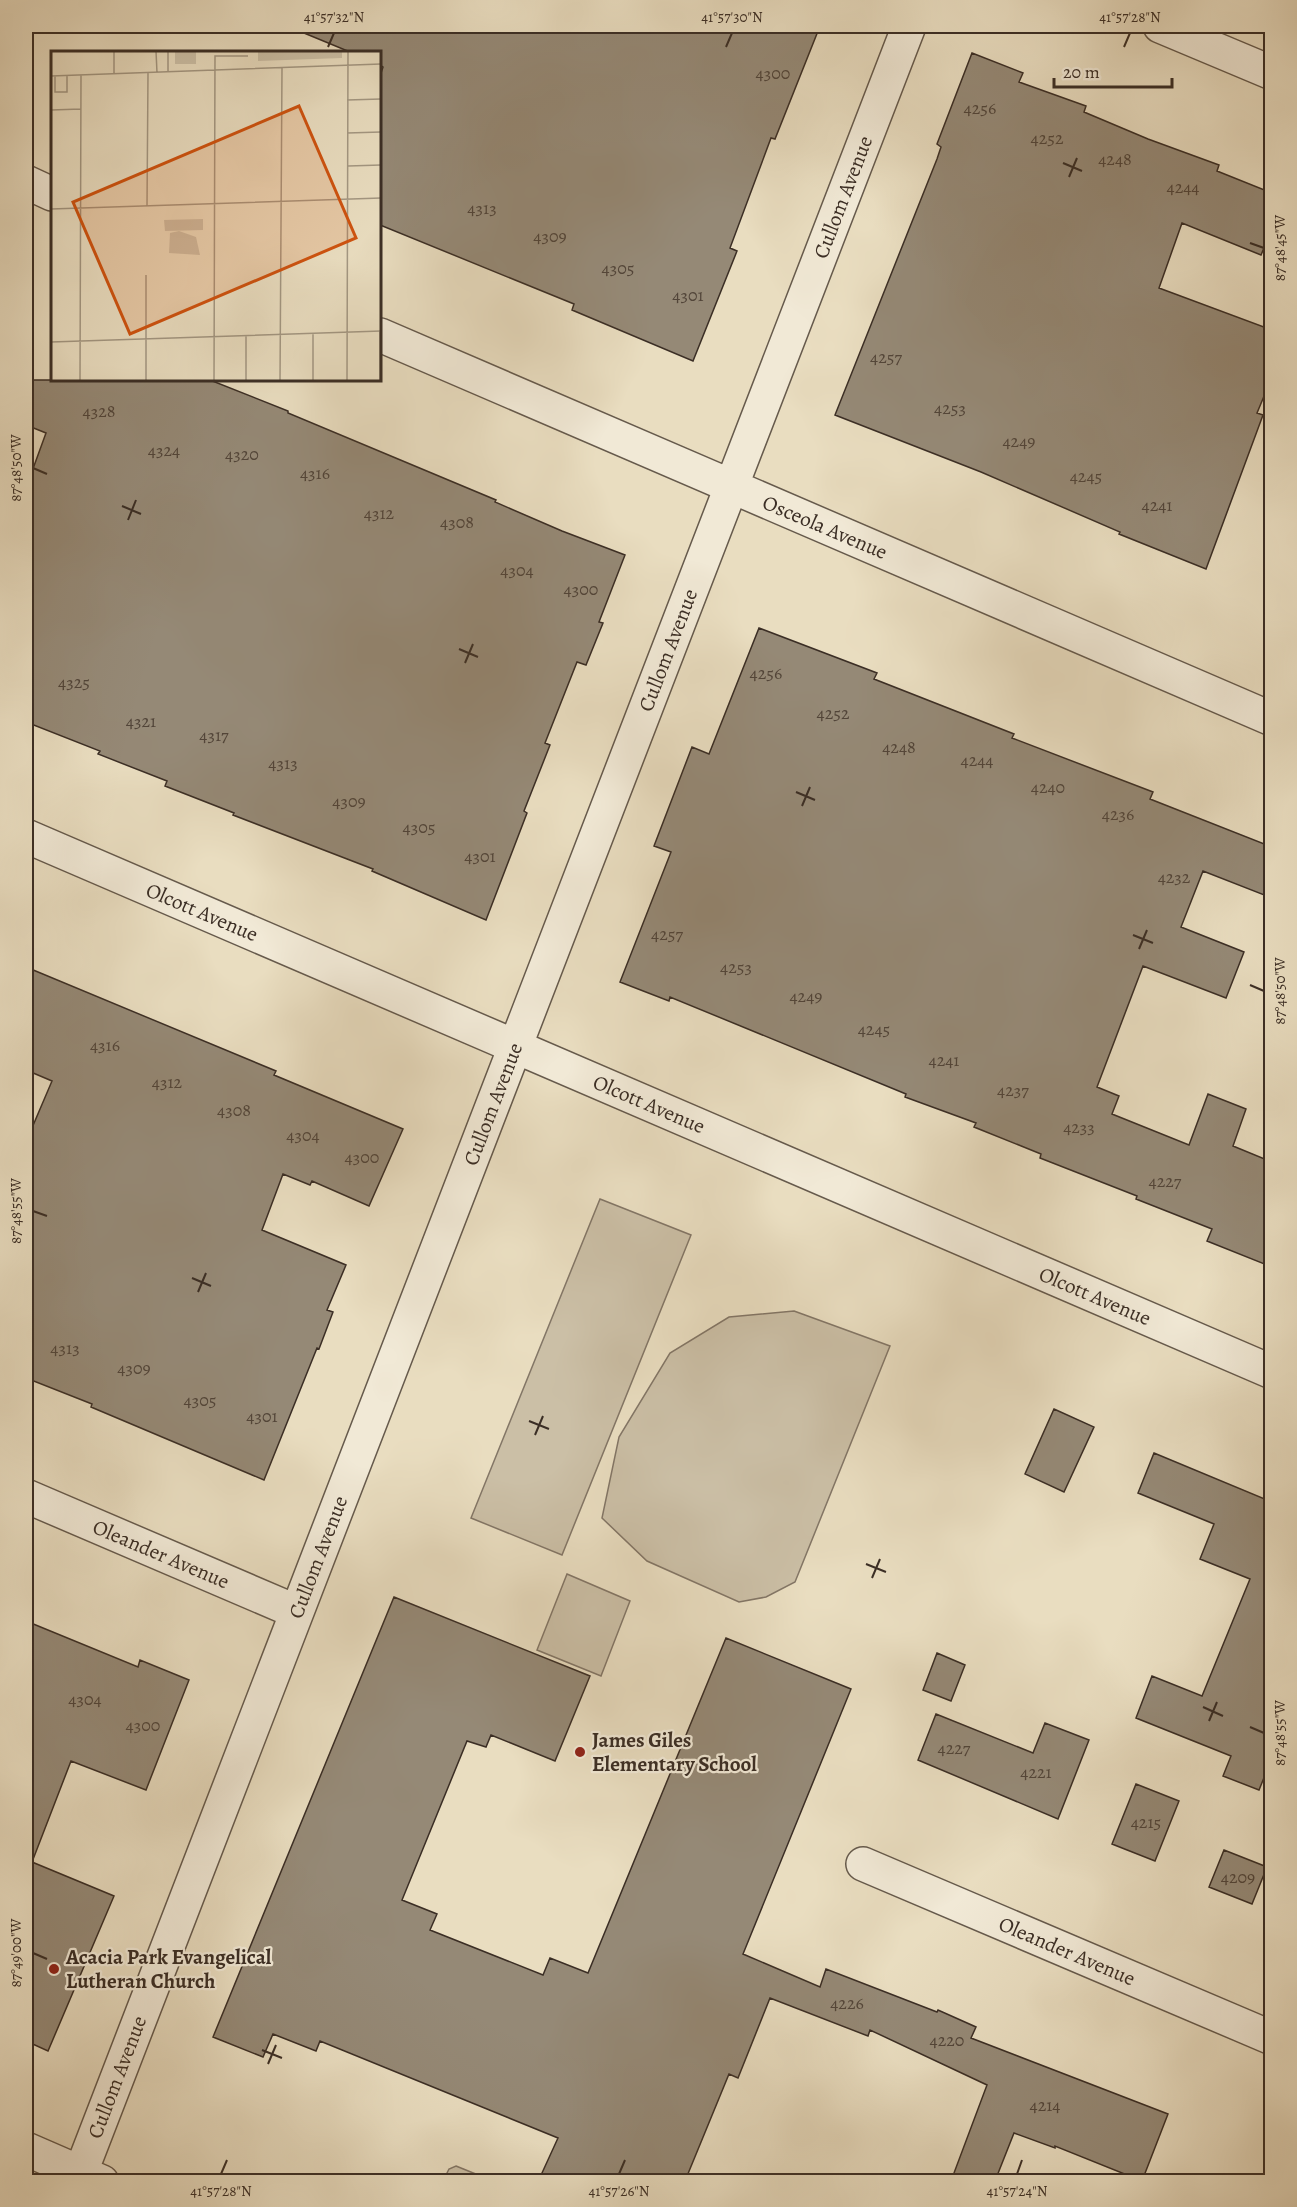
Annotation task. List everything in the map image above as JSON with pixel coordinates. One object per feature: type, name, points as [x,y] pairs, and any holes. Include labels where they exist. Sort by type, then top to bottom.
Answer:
[{"type":"street","name":"Cullom Avenue","points":[[87,2178],[297,1612],[909,26]]},
{"type":"street","points":[[1160,26],[1272,73]]},
{"type":"street","points":[[26,182],[51,194]]},
{"type":"street","name":"Osceola Avenue","points":[[381,335],[1272,719]]},
{"type":"street","name":"Olcott Avenue","points":[[26,836],[1272,1372]]},
{"type":"street","name":"Oleander Avenue","points":[[26,1496],[297,1612]]},
{"type":"street","name":"Oleander Avenue","points":[[863,1864],[1272,2038]]},
{"type":"street","points":[[26,2149],[87,2178]]},
{"type":"shaded area","points":[[600,1199],[691,1235],[562,1555],[471,1518]]},
{"type":"shaded area","points":[[794,1311],[890,1346],[795,1582],[766,1597],[739,1602],[647,1561],[602,1518],[619,1437],[670,1353],[729,1317]]},
{"type":"shaded area","points":[[567,1574],[630,1601],[601,1676],[537,1650]]},
{"type":"shaded area","points":[[456,2166],[493,2181],[443,2181],[449,2169]]},
{"type":"building","points":[[287,26],[820,26],[775,139],[771,138],[730,248],[737,251],[693,361],[572,310],[574,304],[381,225],[381,73],[383,67],[381,66],[381,51],[348,51]]},
{"type":"building","points":[[972,53],[1023,73],[1019,82],[1086,106],[1084,112],[1219,165],[1217,171],[1272,193],[1272,229],[1261,255],[1182,223],[1159,288],[1272,330],[1272,377],[1257,413],[1263,415],[1206,569],[1119,534],[1120,532],[981,472],[835,415],[937,159],[941,147],[937,144]]},
{"type":"building","points":[[26,380],[213,381],[496,500],[495,502],[562,531],[625,555],[599,622],[603,623],[586,665],[577,662],[545,743],[550,745],[486,920],[372,871],[373,869],[165,786],[167,781],[98,754],[100,751],[26,722],[26,488],[46,433],[26,425]]},
{"type":"building","points":[[759,628],[877,673],[874,679],[1014,734],[1012,738],[1153,792],[1150,799],[1272,847],[1272,898],[1203,871],[1181,927],[1244,952],[1226,998],[1143,966],[1097,1087],[1119,1096],[1112,1114],[1189,1145],[1208,1094],[1246,1109],[1233,1146],[1272,1162],[1272,1267],[1207,1241],[1212,1229],[1136,1199],[1137,1196],[1040,1158],[1041,1154],[974,1127],[976,1123],[905,1097],[906,1094],[670,997],[669,1001],[620,982],[671,852],[654,846],[692,747],[709,754]]},
{"type":"building","points":[[26,967],[276,1071],[274,1075],[403,1129],[369,1206],[312,1181],[310,1185],[283,1174],[262,1230],[346,1265],[327,1310],[333,1312],[319,1349],[317,1348],[264,1480],[91,1407],[92,1404],[26,1378],[26,1142],[52,1081],[26,1070]]},
{"type":"building","points":[[1054,1409],[1094,1427],[1064,1492],[1025,1474]]},
{"type":"building","points":[[1154,1453],[1272,1502],[1272,1758],[1259,1790],[1223,1776],[1231,1756],[1136,1718],[1152,1676],[1202,1696],[1250,1579],[1200,1559],[1214,1524],[1138,1493]]},
{"type":"building","points":[[394,1597],[590,1676],[555,1761],[491,1735],[486,1747],[467,1741],[402,1900],[437,1914],[430,1930],[543,1975],[550,1958],[588,1973],[726,1638],[851,1689],[743,1954],[820,1987],[826,1969],[937,2012],[938,2010],[976,2027],[971,2038],[1168,2114],[1142,2181],[1055,2146],[1055,2148],[1014,2133],[995,2181],[976,2181],[954,2173],[987,2085],[870,2030],[868,2036],[770,1998],[738,2078],[729,2074],[685,2181],[566,2181],[542,2173],[558,2138],[320,2041],[316,2051],[273,2034],[263,2057],[213,2037]]},
{"type":"building","points":[[26,1621],[138,1667],[140,1660],[189,1680],[146,1790],[71,1761],[32,1862],[114,1896],[48,2051],[26,2041]]},
{"type":"building","points":[[937,1653],[965,1665],[951,1701],[923,1690]]},
{"type":"building","points":[[936,1714],[1033,1753],[1045,1723],[1089,1740],[1058,1819],[918,1760]]},
{"type":"building","points":[[1136,1784],[1179,1801],[1155,1861],[1112,1844]]},
{"type":"building","points":[[1224,1850],[1267,1867],[1252,1904],[1209,1887]]},
{"type":"place","name":"James Giles Elementary School","points":[[580,1752]]},
{"type":"place","name":"Acacia Park Evangelical Lutheran Church","points":[[54,1969]]}]
